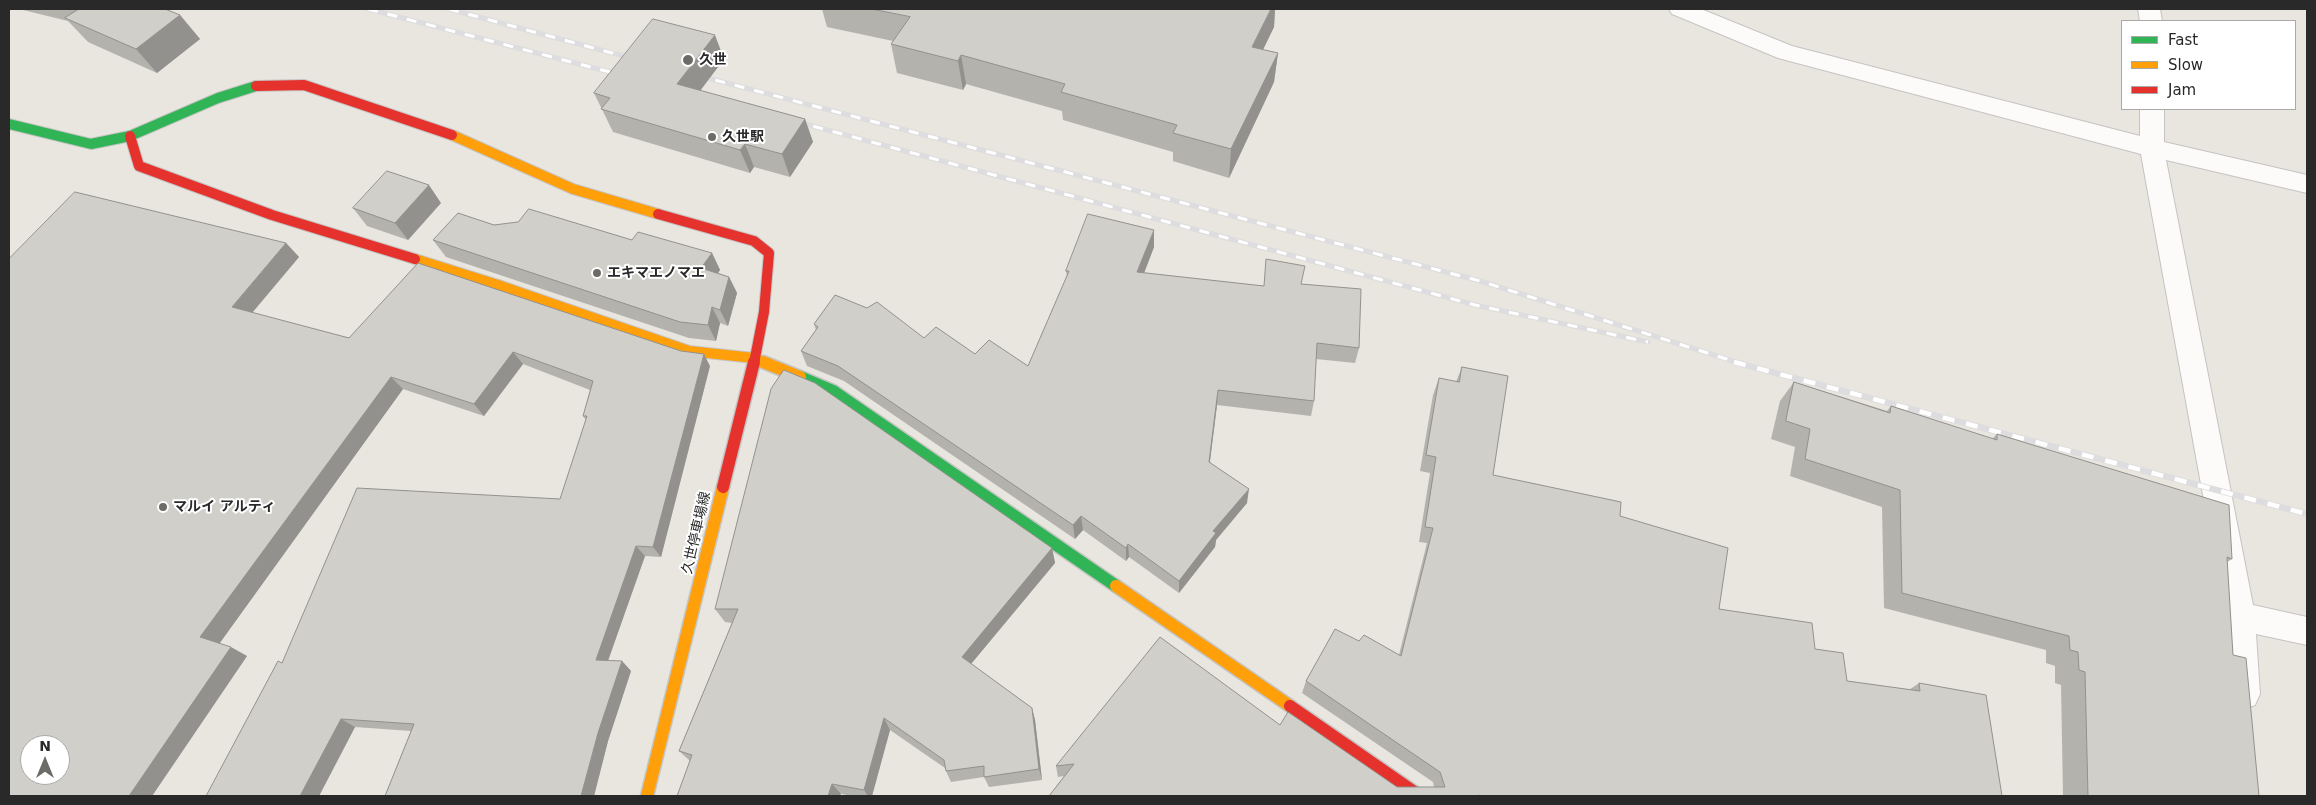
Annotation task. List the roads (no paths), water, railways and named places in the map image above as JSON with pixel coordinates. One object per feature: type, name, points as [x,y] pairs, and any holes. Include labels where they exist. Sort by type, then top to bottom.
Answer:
[{"type":"street","points":[[1680,9],[1786,52],[2152,148],[2307,184]]},
{"type":"street","name":"久世停車場線","points":[[9,124],[91,144],[130,136],[218,98],[261,84],[304,85],[451,134],[573,189],[754,241],[769,253],[770,276],[754,358],[694,614],[647,796]]},
{"type":"street","points":[[2152,110],[2152,148],[2240,616],[2246,720]]},
{"type":"street","points":[[130,136],[140,166],[272,215],[498,285],[689,351],[754,358],[833,391],[1420,796]]},
{"type":"street","points":[[2240,616],[2307,631]]},
{"type":"railway","points":[[368,9],[625,76]]},
{"type":"railway","points":[[449,9],[638,60]]},
{"type":"railway","points":[[696,75],[1480,281],[1739,363]]},
{"type":"railway","points":[[794,121],[1475,305],[1648,342]]},
{"type":"railway","points":[[1734,362],[2307,514]]},
{"type":"place","name":"久世","points":[[688,60]]},
{"type":"place","name":"久世駅","points":[[712,137]]},
{"type":"place","name":"エキマエノマエ","points":[[597,273]]},
{"type":"place","name":"マルイ アルティ","points":[[163,507]]}]
